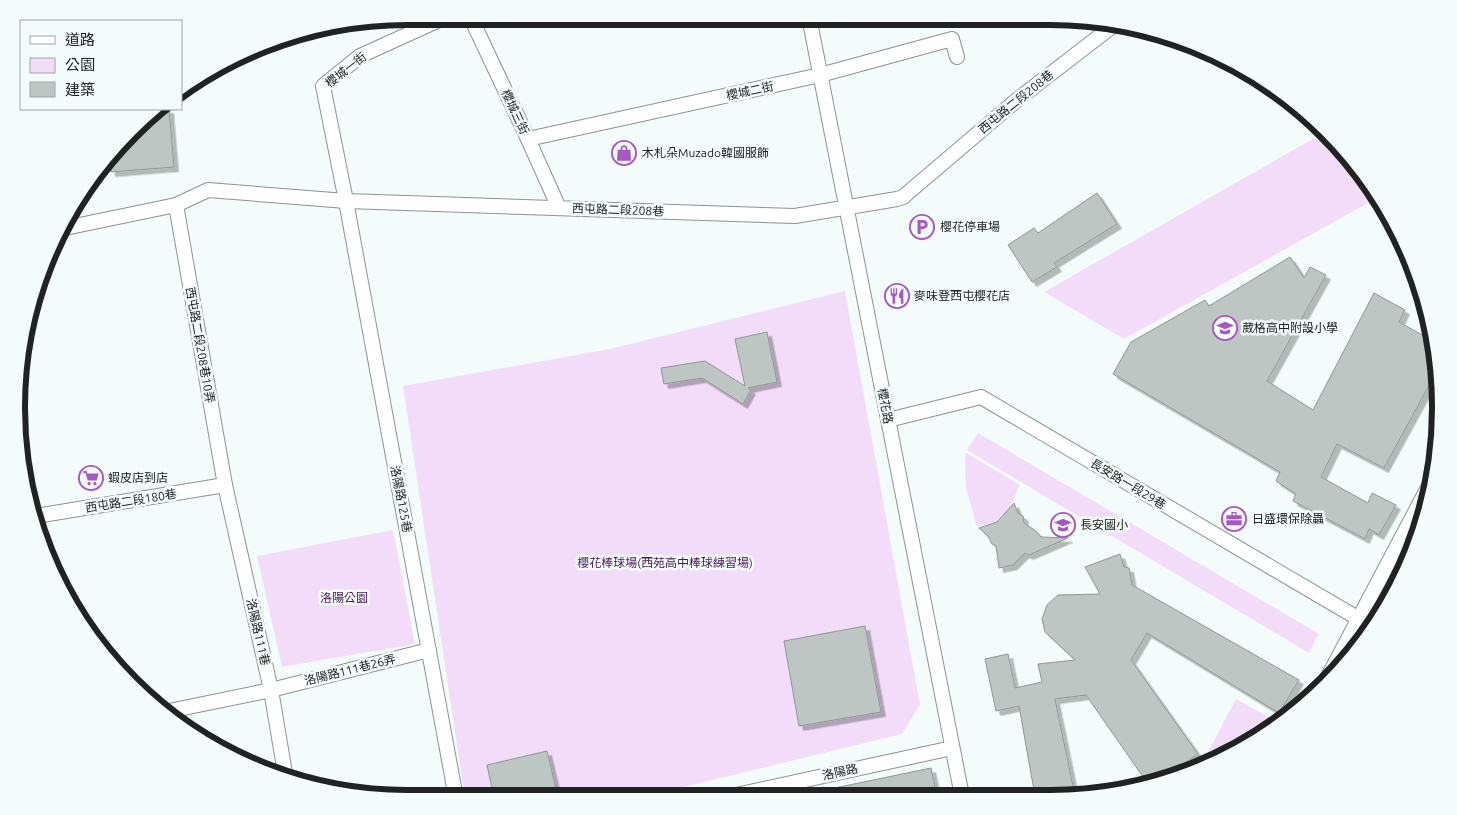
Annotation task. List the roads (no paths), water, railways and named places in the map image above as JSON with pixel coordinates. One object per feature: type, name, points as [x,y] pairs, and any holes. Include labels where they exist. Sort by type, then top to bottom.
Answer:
[{"type":"street","name":"櫻城一街","points":[[346,201],[322,86],[360,56],[428,25]]},
{"type":"street","name":"櫻城三街","points":[[474,25],[559,208]]},
{"type":"street","name":"櫻花路","points":[[811,25],[961,790]]},
{"type":"street","name":"西屯路二段208巷","points":[[70,227],[176,205],[208,190],[346,201],[795,216],[903,198],[1018,99],[1108,29]]},
{"type":"street","name":"櫻城二街","points":[[528,139],[820,75],[952,39],[958,57]]},
{"type":"street","name":"洛陽路125巷","points":[[346,201],[455,790]]},
{"type":"street","name":"西屯路二段208巷10弄","points":[[176,205],[225,485]]},
{"type":"street","name":"長安路一段29巷","points":[[888,420],[981,398],[1366,623]]},
{"type":"street","name":"西屯路二段180巷","points":[[41,515],[225,485]]},
{"type":"street","name":"洛陽路111巷","points":[[225,485],[271,690],[284,770]]},
{"type":"street","points":[[1336,661],[1419,506]]},
{"type":"street","name":"洛陽路111巷26弄","points":[[174,710],[271,690],[429,650]]},
{"type":"street","name":"洛陽路","points":[[786,790],[952,748]]},
{"type":"place","name":"木札朵Muzado韓國服飾","points":[[624,153]]},
{"type":"place","name":"櫻花停車場","points":[[922,227]]},
{"type":"place","name":"麥味登西屯櫻花店","points":[[897,296]]},
{"type":"place","name":"葳格高中附設小學","points":[[1225,328]]},
{"type":"place","name":"蝦皮店到店","points":[[91,478]]},
{"type":"place","name":"日盛環保除蟲","points":[[1234,519]]},
{"type":"place","name":"長安國小","points":[[1063,525]]},
{"type":"park label","name":"櫻花棒球場(西苑高中棒球練習場)","points":[[665,563]]},
{"type":"park label","name":"洛陽公園","points":[[344,598]]}]
